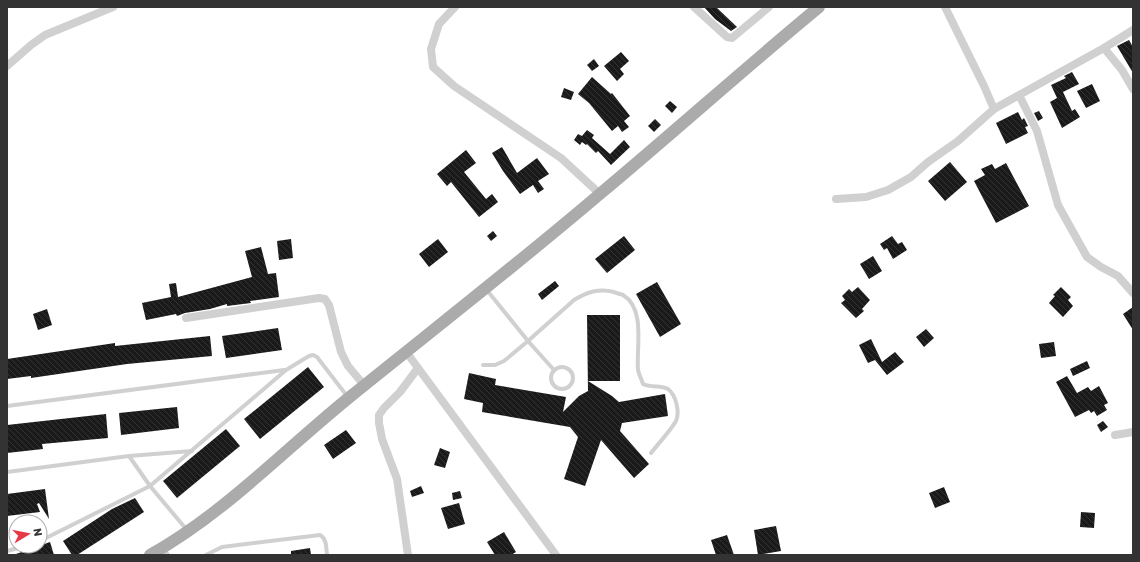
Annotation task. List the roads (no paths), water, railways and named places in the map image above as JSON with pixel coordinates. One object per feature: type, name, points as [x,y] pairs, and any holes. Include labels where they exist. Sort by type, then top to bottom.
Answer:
[{"type":"main road","points":[[150,555],[166,551],[235,496],[348,398],[407,352],[600,194],[819,7]]},
{"type":"street","points":[[7,66],[45,35],[59,31],[113,7]]},
{"type":"street","points":[[455,7],[439,24],[431,49],[433,67],[454,86],[561,158],[600,194]]},
{"type":"street","points":[[694,7],[727,37],[732,38],[769,7]]},
{"type":"street","points":[[945,7],[994,109]]},
{"type":"street","points":[[836,198],[866,197],[888,190],[911,177],[928,162],[958,141],[994,109],[1104,48],[1133,30]]},
{"type":"street","points":[[1104,48],[1122,70],[1133,89]]},
{"type":"street","points":[[1020,95],[1037,131],[1058,205],[1087,257],[1101,267],[1118,276],[1133,293]]},
{"type":"street","points":[[186,318],[319,298],[325,299],[329,305],[341,352],[348,366],[364,386]]},
{"type":"street","points":[[407,352],[556,555]]},
{"type":"street","points":[[408,555],[397,479],[382,439],[379,415],[400,392],[418,368]]},
{"type":"street","points":[[1115,435],[1133,432]]},
{"type":"lane","points":[[486,288],[528,341],[554,370]]},
{"type":"lane","points":[[483,365],[495,365],[504,360],[581,295],[592,290],[607,290],[623,295],[632,305],[638,320],[638,372],[644,384],[650,387],[668,389],[675,398],[677,411],[676,420],[651,453]]},
{"type":"lane","points":[[48,537],[150,486],[286,370],[309,356],[313,355],[317,357],[348,398]]},
{"type":"lane","points":[[560,367],[566,367],[571,371],[573,377],[572,384],[568,388],[561,389],[555,387],[552,382],[551,375],[554,370],[560,367]]},
{"type":"lane","points":[[7,406],[286,370]]},
{"type":"lane","points":[[7,472],[129,456],[192,451]]},
{"type":"lane","points":[[129,456],[150,486],[188,532]]},
{"type":"lane","points":[[206,555],[222,547],[320,535],[326,541],[327,555]]}]
